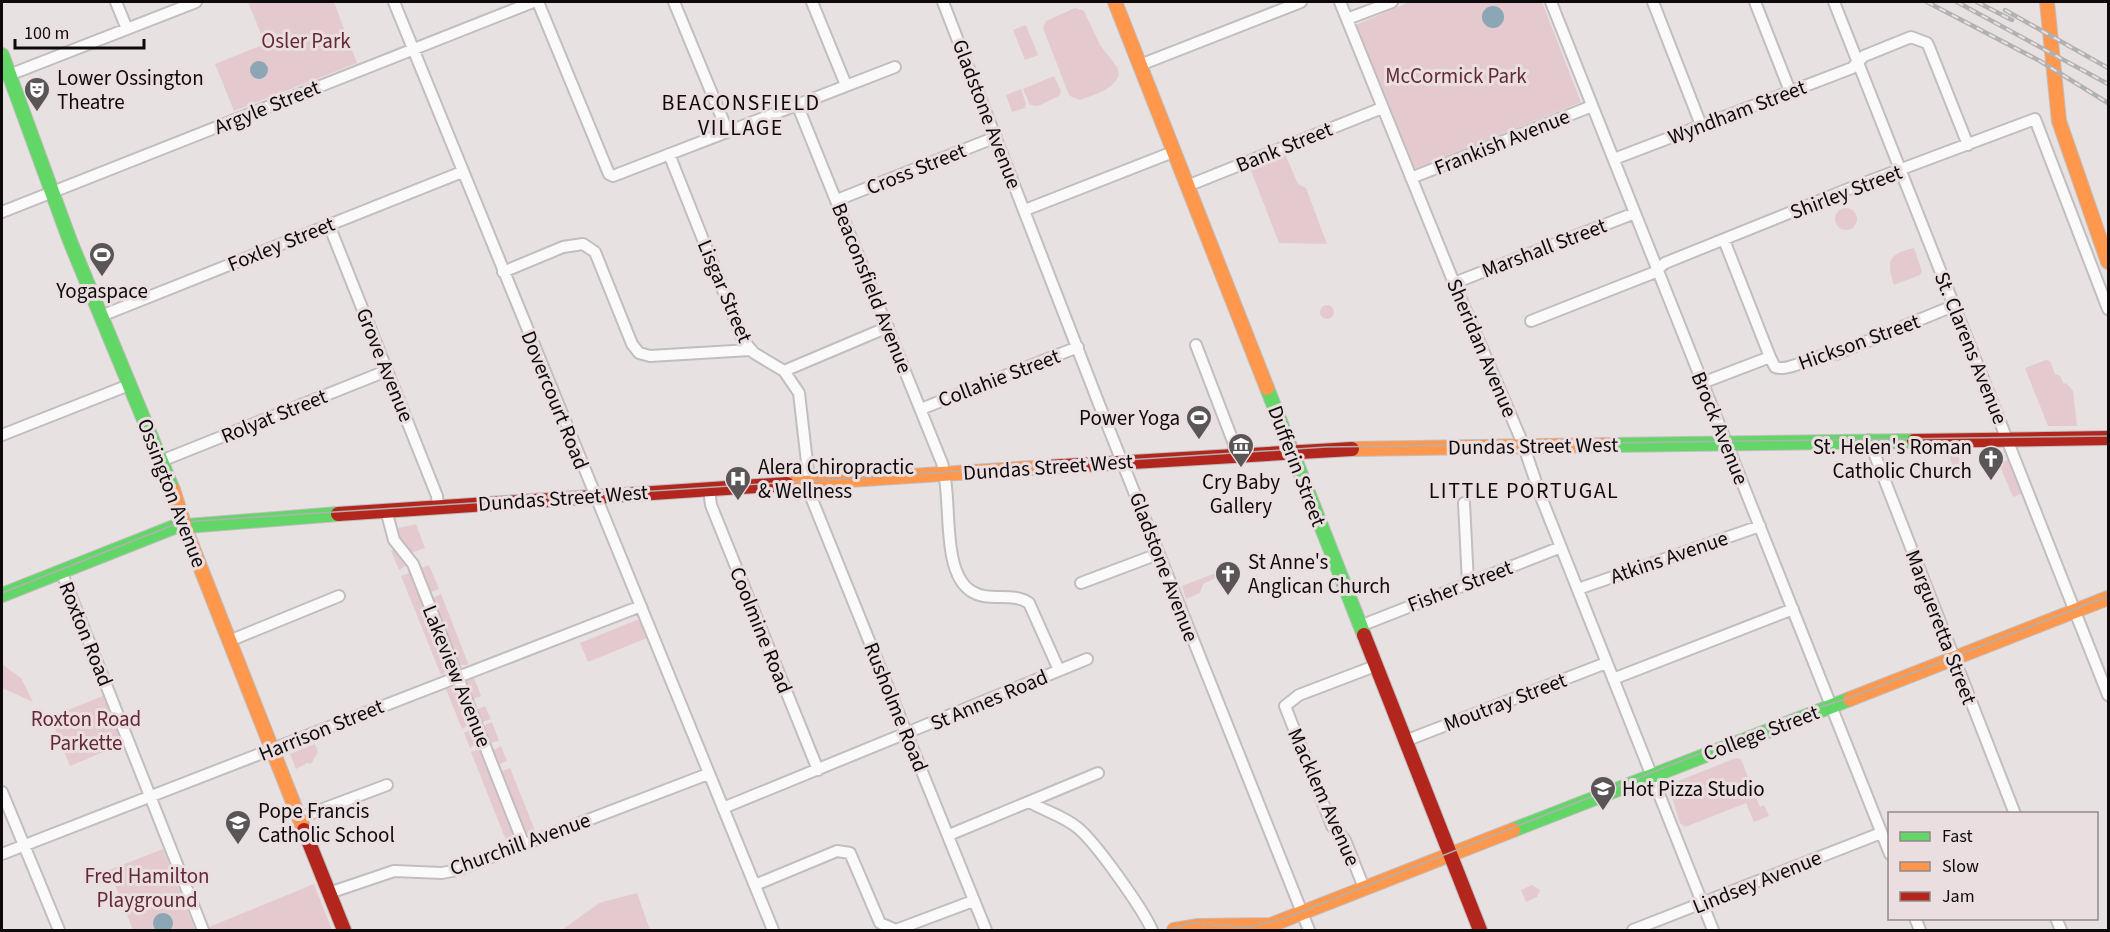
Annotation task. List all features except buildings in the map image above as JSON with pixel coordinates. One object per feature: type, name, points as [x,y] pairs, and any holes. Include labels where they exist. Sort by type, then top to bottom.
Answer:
[{"type":"main road","name":"Dufferin Street","points":[[1115,2],[1480,930]]},
{"type":"main road","points":[[2047,2],[2059,121],[2109,262]]},
{"type":"main road","name":"Ossington Avenue","points":[[2,55],[52,192],[161,461],[229,641],[344,930]]},
{"type":"main road","name":"Dundas Street West","points":[[2,595],[185,524],[1292,451],[1726,442],[2109,438]]},
{"type":"main road","name":"College Street","points":[[1174,930],[1199,925],[1252,929],[1302,913],[2109,598]]},
{"type":"street","points":[[116,2],[127,29]]},
{"type":"street","points":[[9,75],[196,2]]},
{"type":"street","name":"Dovercourt Road","points":[[394,2],[502,272],[773,930]]},
{"type":"street","name":"Argyle Street","points":[[2,212],[532,2]]},
{"type":"street","points":[[538,2],[609,174],[613,176],[727,130],[895,67]]},
{"type":"street","points":[[674,2],[727,130]]},
{"type":"street","points":[[812,2],[846,85]]},
{"type":"street","name":"Gladstone Avenue","points":[[943,2],[1158,554],[1309,930]]},
{"type":"street","points":[[1140,65],[1300,2]]},
{"type":"street","name":"Sheridan Avenue","points":[[1340,2],[1523,446],[1606,663],[1713,930]]},
{"type":"street","points":[[1347,19],[1392,2]]},
{"type":"street","name":"Brock Avenue","points":[[1551,2],[1888,849]]},
{"type":"street","points":[[1653,2],[1701,125]]},
{"type":"street","points":[[1755,2],[1790,91]]},
{"type":"street","name":"St. Clarens Avenue","points":[[1834,2],[2109,695]]},
{"type":"street","name":"Wyndham Street","points":[[1614,159],[1852,68],[1864,56],[1911,37],[1926,43],[1968,145]]},
{"type":"street","name":"Beaconsfield Avenue","points":[[797,104],[945,473],[957,576],[965,587],[978,595],[1012,597],[1029,603],[1059,670]]},
{"type":"street","name":"Frankish Avenue","points":[[1411,178],[1592,106]]},
{"type":"street","name":"Bank Street","points":[[1187,186],[1382,108]]},
{"type":"street","name":"Shirley Street","points":[[1531,321],[1658,269],[1665,263],[1886,175],[2035,119],[2109,309]]},
{"type":"street","name":"Cross Street","points":[[837,200],[996,137]]},
{"type":"street","points":[[1025,210],[1173,152]]},
{"type":"street","name":"Lisgar Street","points":[[669,154],[739,329],[750,350],[784,371],[794,383],[802,402],[809,482]]},
{"type":"street","name":"Foxley Street","points":[[101,316],[462,172]]},
{"type":"street","name":"Marshall Street","points":[[1454,283],[1635,213]]},
{"type":"street","name":"Grove Avenue","points":[[329,225],[437,496],[438,507]]},
{"type":"street","points":[[1724,240],[1770,357]]},
{"type":"street","points":[[502,272],[563,247],[583,244],[595,252],[632,344],[639,353],[657,356],[750,350]]},
{"type":"street","name":"Hickson Street","points":[[1702,382],[1770,357],[1775,367],[1783,369],[1826,353],[1836,354],[1953,306]]},
{"type":"street","points":[[784,371],[888,327]]},
{"type":"street","points":[[1196,345],[1234,444],[1235,455]]},
{"type":"street","name":"Collahie Street","points":[[921,409],[1078,348]]},
{"type":"street","name":"Rolyat Street","points":[[161,461],[386,370]]},
{"type":"street","points":[[2,435],[129,385]]},
{"type":"street","name":"Margueretta Street","points":[[1869,440],[2015,812]]},
{"type":"street","name":"Rusholme Road","points":[[809,482],[820,519],[986,930]]},
{"type":"street","name":"Coolmine Road","points":[[708,489],[711,505],[818,770]]},
{"type":"street","points":[[1464,503],[1468,583]]},
{"type":"street","name":"Lakeview Avenue","points":[[386,510],[394,540],[411,560],[524,844]]},
{"type":"street","name":"Atkins Avenue","points":[[1578,589],[1760,526]]},
{"type":"street","name":"Fisher Street","points":[[1360,626],[1561,547]]},
{"type":"street","points":[[1081,583],[1158,554]]},
{"type":"street","name":"Roxton Road","points":[[61,571],[203,930]]},
{"type":"street","points":[[229,641],[339,596]]},
{"type":"street","name":"Harrison Street","points":[[2,854],[640,606]]},
{"type":"street","points":[[1613,679],[1793,609]]},
{"type":"street","name":"St Annes Road","points":[[723,808],[1087,659]]},
{"type":"street","name":"Moutray Street","points":[[1405,741],[1606,663]]},
{"type":"street","name":"Macklem Avenue","points":[[1364,888],[1344,840],[1332,826],[1285,706],[1299,694],[1375,666]]},
{"type":"street","points":[[949,835],[1098,773]]},
{"type":"street","name":"Churchill Avenue","points":[[329,893],[393,871],[449,872],[708,774]]},
{"type":"street","points":[[299,818],[387,785]]},
{"type":"street","points":[[2,792],[59,930]]},
{"type":"street","points":[[1029,802],[1068,821],[1084,834],[1142,911],[1152,930]]},
{"type":"street","name":"Lindsey Avenue","points":[[1634,930],[1881,833]]},
{"type":"street","points":[[754,885],[837,851],[850,853],[880,923],[896,930],[973,901]]},
{"type":"green space","name":"Osler Park","points":[[248,2],[334,2],[357,63],[234,111],[215,64],[265,44]]},
{"type":"green space","name":"McCormick Park","points":[[1409,2],[1542,2],[1581,102],[1415,169],[1356,25]]},
{"type":"green space","points":[[1075,8],[1084,11],[1100,45],[1117,67],[1119,75],[1108,88],[1080,100],[1070,96],[1043,28],[1046,21]]},
{"type":"green space","points":[[1026,25],[1038,55],[1025,60],[1013,30]]},
{"type":"green space","points":[[1054,76],[1061,91],[1059,96],[1038,106],[1030,105],[1023,89]]},
{"type":"green space","points":[[1021,89],[1026,104],[1025,108],[1012,112],[1006,95]]},
{"type":"green space","points":[[1285,154],[1298,184],[1306,188],[1327,244],[1279,243],[1250,168]]},
{"type":"green space","points":[[1846,208],[1854,211],[1857,219],[1854,227],[1846,230],[1838,227],[1835,219],[1838,211]]},
{"type":"green space","points":[[1914,248],[1922,271],[1920,275],[1894,285],[1890,270],[1891,260],[1899,253]]},
{"type":"green space","points":[[1324,305],[1330,305],[1334,312],[1330,319],[1324,319],[1320,315],[1320,309]]},
{"type":"green space","points":[[2046,360],[2050,361],[2055,374],[2060,376],[2064,384],[2066,383],[2073,391],[2077,426],[2048,426],[2025,368]]},
{"type":"green space","points":[[1948,451],[1956,451],[1963,473],[1955,475]]},
{"type":"green space","points":[[2008,460],[2021,494],[2013,497],[1999,464]]},
{"type":"green space","points":[[416,524],[425,548],[411,553],[394,529]]},
{"type":"green space","points":[[394,549],[407,565],[399,570],[391,551]]},
{"type":"green space","points":[[429,565],[439,589],[429,593],[419,569]]},
{"type":"green space","points":[[1229,568],[1230,571],[1203,584],[1200,593],[1186,599],[1182,586]]},
{"type":"green space","points":[[412,573],[448,666],[441,675],[401,576]]},
{"type":"green space","points":[[441,594],[467,665],[458,665],[431,599]]},
{"type":"green space","points":[[639,619],[647,638],[588,662],[580,643]]},
{"type":"green space","points":[[2,664],[21,678],[33,702],[2,688]]},
{"type":"green space","points":[[474,678],[481,696],[471,700],[464,682]]},
{"type":"green space","points":[[455,687],[472,723],[462,729],[446,689]]},
{"type":"green space","name":"Roxton Road Parkette","points":[[103,696],[122,744],[70,766],[50,717]]},
{"type":"green space","points":[[485,706],[491,719],[480,723],[475,710]]},
{"type":"green space","points":[[492,722],[499,741],[489,743],[482,726]]},
{"type":"green space","points":[[475,730],[479,742],[470,748],[464,733]]},
{"type":"green space","points":[[315,744],[318,752],[311,764],[307,763],[296,769],[290,754]]},
{"type":"green space","points":[[501,746],[507,761],[497,765],[492,751]]},
{"type":"green space","points":[[483,751],[515,836],[507,843],[471,752]]},
{"type":"green space","points":[[1736,758],[1741,759],[1760,807],[1764,805],[1769,816],[1754,822],[1746,803],[1685,827],[1680,823],[1668,785]]},
{"type":"green space","points":[[510,768],[536,833],[529,835],[522,829],[500,772]]},
{"type":"green space","name":"Fred Hamilton Playground","points":[[163,849],[195,930],[133,930],[109,870]]},
{"type":"green space","points":[[314,884],[332,930],[210,930],[209,927]]},
{"type":"green space","points":[[1532,885],[1540,890],[1537,897],[1526,902],[1521,890]]},
{"type":"green space","points":[[637,893],[650,930],[562,930],[599,903]]},
{"type":"water","points":[[1493,6],[1503,13],[1504,17],[1497,27],[1493,28],[1483,21],[1482,17],[1489,7]]},
{"type":"water","points":[[259,61],[265,64],[268,70],[265,76],[259,79],[253,76],[250,70],[253,64]]},
{"type":"water","points":[[163,913],[170,916],[173,923],[170,930],[163,933],[156,930],[153,923],[156,916]]},
{"type":"tram line","points":[[2,593],[173,525],[197,521],[1326,447],[2108,436]]},
{"type":"tram line","points":[[1168,930],[1191,923],[1249,927],[1285,918],[1805,712],[1849,698],[2108,596]]},
{"type":"railway","points":[[1927,2],[2040,61],[2108,103]]},
{"type":"railway","points":[[1957,2],[2108,84]]},
{"type":"railway","points":[[1977,2],[2012,20]]},
{"type":"railway","points":[[2005,10],[2108,68]]},
{"type":"traffic: fast","points":[[2,55],[70,241],[173,490]]},
{"type":"traffic: fast","points":[[1267,388],[1364,635]]},
{"type":"traffic: fast","points":[[1611,445],[1914,441]]},
{"type":"traffic: fast","points":[[2,595],[174,527],[338,514]]},
{"type":"traffic: fast","points":[[1513,830],[1850,699]]},
{"type":"traffic: slow","points":[[1115,2],[1267,388]]},
{"type":"traffic: slow","points":[[2047,2],[2059,121],[2108,262]]},
{"type":"traffic: slow","points":[[1352,449],[1611,445]]},
{"type":"traffic: slow","points":[[787,484],[1047,467]]},
{"type":"traffic: slow","points":[[173,490],[188,536],[304,830]]},
{"type":"traffic: slow","points":[[1850,699],[2108,598]]},
{"type":"traffic: slow","points":[[1174,930],[1198,926],[1271,925],[1513,830]]},
{"type":"traffic: jam","points":[[1914,441],[2108,438]]},
{"type":"traffic: jam","points":[[1047,467],[1352,449]]},
{"type":"traffic: jam","points":[[338,514],[787,484]]},
{"type":"traffic: jam","points":[[1364,635],[1480,930]]},
{"type":"traffic: jam","points":[[304,830],[344,930]]},
{"type":"place","name":"Lower Ossington Theatre","points":[[37,113]]},
{"type":"place","name":"Yogaspace","points":[[102,278]]},
{"type":"place","name":"Power Yoga","points":[[1199,441]]},
{"type":"place","name":"Cry Baby Gallery","points":[[1241,469]]},
{"type":"place","name":"St. Helen's Roman Catholic Church","points":[[1991,482]]},
{"type":"place","name":"Alera Chiropractic & Wellness","points":[[738,502]]},
{"type":"place","name":"St Anne's Anglican Church","points":[[1228,597]]},
{"type":"place","name":"Hot Pizza Studio","points":[[1603,812]]},
{"type":"place","name":"Pope Francis Catholic School","points":[[238,846]]},
{"type":"district","name":"BEACONSFIELD VILLAGE","points":[[741,116]]},
{"type":"district","name":"LITTLE PORTUGAL","points":[[1524,491]]}]
